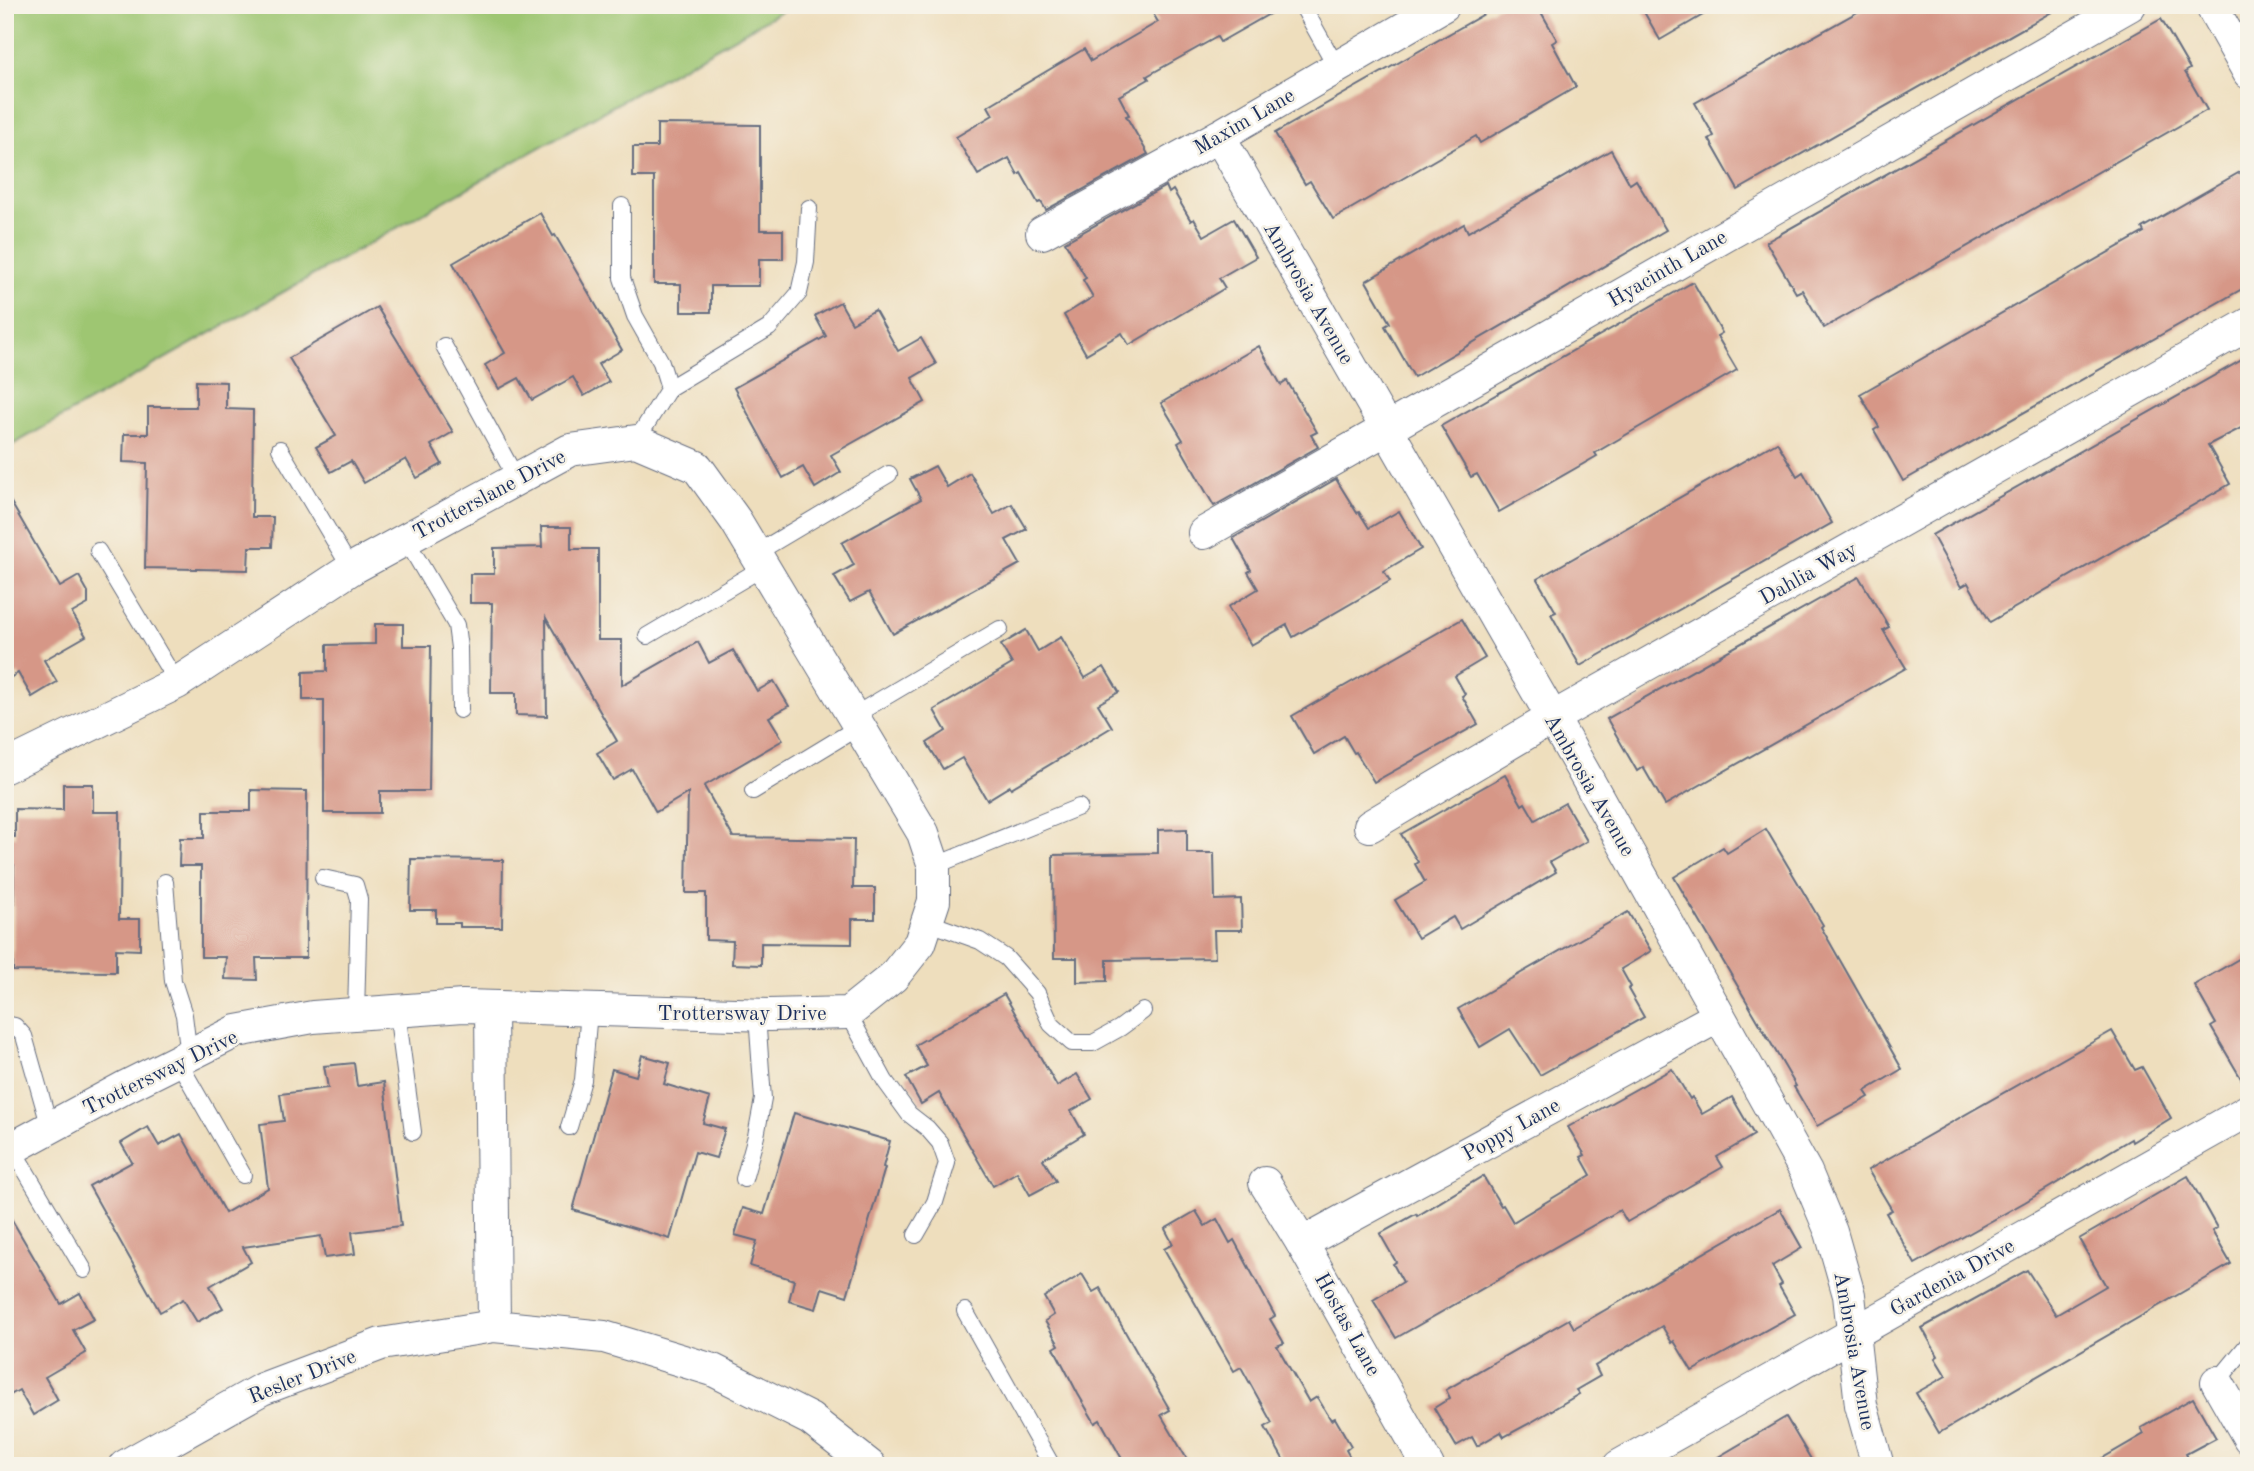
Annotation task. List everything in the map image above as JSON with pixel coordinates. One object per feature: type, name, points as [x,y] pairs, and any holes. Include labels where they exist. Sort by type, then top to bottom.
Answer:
[{"type":"street","name":"Maxim Lane","points":[[1042,233],[1219,136],[1444,5]]},
{"type":"street","name":"Hyacinth Lane","points":[[1204,533],[2130,5]]},
{"type":"street","points":[[2211,5],[2249,73]]},
{"type":"street","name":"Ambrosia Avenue","points":[[1219,136],[1552,718],[1806,1172],[1831,1232],[1849,1294],[1861,1405],[1878,1466]]},
{"type":"street","name":"Dahlia Way","points":[[1370,826],[1552,718],[2249,324]]},
{"type":"street","points":[[636,441],[697,467],[736,521],[923,833],[934,866],[931,912]]},
{"type":"street","name":"Trotterslane Drive","points":[[5,768],[177,683],[351,569],[569,450],[636,441]]},
{"type":"street","name":"Trottersway Drive","points":[[9,1150],[237,1031],[313,1017],[463,1006],[757,1015],[848,1013],[893,977],[920,943],[931,912]]},
{"type":"street","points":[[491,1008],[494,1326]]},
{"type":"street","name":"Poppy Lane","points":[[1302,1243],[1719,1016]]},
{"type":"street","name":"Gardenia Drive","points":[[1619,1466],[2249,1110]]},
{"type":"street","name":"Hostas Lane","points":[[1265,1183],[1302,1243],[1428,1466]]},
{"type":"street","name":"Resler Drive","points":[[125,1466],[262,1389],[382,1344],[494,1326],[604,1337],[713,1370],[810,1419],[870,1466]]},
{"type":"street","points":[[2217,1382],[2249,1438]]},
{"type":"lane","points":[[1302,5],[1336,66]]},
{"type":"lane","points":[[622,205],[622,278],[635,316],[661,362],[669,388]]},
{"type":"lane","points":[[636,441],[669,388],[769,328],[799,293],[806,262],[809,208]]},
{"type":"lane","points":[[444,346],[516,478]]},
{"type":"lane","points":[[280,449],[351,569]]},
{"type":"lane","points":[[647,636],[888,474]]},
{"type":"lane","points":[[405,538],[456,625],[460,710]]},
{"type":"lane","points":[[98,551],[177,683]]},
{"type":"lane","points":[[753,791],[1000,629]]},
{"type":"lane","points":[[934,866],[1079,807]]},
{"type":"lane","points":[[323,878],[355,885],[359,900],[356,1014]]},
{"type":"lane","points":[[165,882],[173,981],[184,1015],[183,1059],[243,1175]]},
{"type":"lane","points":[[931,912],[1006,958],[1037,993],[1051,1024],[1072,1043],[1093,1043],[1120,1028],[1143,1010]]},
{"type":"lane","points":[[569,1127],[583,1080],[589,1010]]},
{"type":"lane","points":[[397,1011],[413,1132]]},
{"type":"lane","points":[[848,1013],[885,1081],[909,1114],[940,1143],[947,1163],[935,1202],[916,1235]]},
{"type":"lane","points":[[744,1179],[763,1099],[757,1015]]},
{"type":"lane","points":[[5,1024],[15,1026],[24,1036],[50,1128]]},
{"type":"lane","points":[[9,1150],[84,1270]]},
{"type":"lane","points":[[965,1311],[1052,1466]]},
{"type":"lane","points":[[2217,1382],[2249,1343]]},
{"type":"green space","points":[[5,5],[792,5],[5,449]]},
{"type":"building","points":[[1148,5],[1285,5],[1220,42],[1217,37],[1147,76],[1149,79],[1119,96],[1129,115],[1126,116],[1148,154],[1046,210],[1041,202],[1038,203],[1021,173],[1018,175],[1009,158],[978,175],[956,137],[993,115],[988,106],[1084,49],[1091,61],[1158,22]]},
{"type":"building","points":[[1500,5],[1537,5],[1557,40],[1552,43],[1576,87],[1480,143],[1476,136],[1333,219],[1310,181],[1305,184],[1275,133]]},
{"type":"building","points":[[1640,5],[1720,5],[1660,40]]},
{"type":"building","points":[[1870,5],[2064,5],[1738,190],[1709,139],[1714,136],[1695,103]]},
{"type":"building","points":[[2161,19],[2190,69],[2185,72],[2207,110],[1824,328],[1802,290],[1796,293],[1766,242]]},
{"type":"building","points":[[657,124],[760,125],[760,230],[783,230],[783,259],[759,259],[759,286],[711,286],[711,312],[681,312],[681,284],[654,284],[654,177],[633,177],[633,147],[657,147]]},
{"type":"building","points":[[1611,150],[1630,184],[1636,180],[1666,230],[1414,377],[1385,326],[1390,323],[1366,281],[1464,224],[1468,232]]},
{"type":"building","points":[[2240,172],[2249,187],[2249,285],[1903,481],[1874,430],[1879,427],[1860,394],[2144,232],[2142,228]]},
{"type":"building","points":[[1166,186],[1169,193],[1173,190],[1191,221],[1194,219],[1204,236],[1234,219],[1256,257],[1219,278],[1225,288],[1129,345],[1122,333],[1086,354],[1064,315],[1093,297],[1083,280],[1086,278],[1065,242]]},
{"type":"building","points":[[540,213],[622,350],[598,364],[609,382],[584,396],[573,377],[532,400],[519,378],[499,389],[485,365],[505,353],[453,263]]},
{"type":"building","points":[[1693,282],[1722,333],[1717,336],[1737,370],[1595,453],[1597,456],[1499,512],[1477,474],[1471,477],[1441,426]]},
{"type":"building","points":[[840,302],[852,323],[875,310],[898,351],[921,338],[936,364],[912,378],[925,402],[831,455],[841,472],[815,488],[803,467],[783,478],[734,388],[826,336],[815,316]]},
{"type":"building","points":[[377,307],[453,432],[431,445],[442,464],[417,478],[406,459],[364,483],[351,461],[331,472],[316,447],[336,436],[289,358]]},
{"type":"building","points":[[1259,346],[1281,385],[1287,381],[1317,432],[1311,435],[1318,447],[1214,506],[1178,443],[1183,440],[1161,403]]},
{"type":"building","points":[[2249,356],[2249,424],[2208,445],[2230,484],[1990,622],[1968,583],[1961,587],[1932,535]]},
{"type":"building","points":[[196,381],[226,382],[226,409],[253,410],[252,517],[273,517],[272,547],[249,547],[248,570],[145,568],[147,463],[123,462],[124,434],[148,434],[148,407],[196,407]]},
{"type":"building","points":[[1777,442],[1797,476],[1803,472],[1832,523],[1580,666],[1551,614],[1556,612],[1537,579]]},
{"type":"building","points":[[935,466],[947,487],[970,473],[994,514],[1012,504],[1027,529],[1006,540],[1020,564],[893,634],[869,592],[850,602],[834,576],[854,565],[842,543],[921,499],[910,479]]},
{"type":"building","points":[[1336,479],[1369,528],[1399,511],[1421,549],[1384,571],[1390,581],[1293,637],[1287,625],[1251,645],[1228,607],[1258,589],[1233,538]]},
{"type":"building","points":[[5,492],[60,587],[79,576],[88,592],[88,604],[72,613],[86,636],[44,660],[57,682],[32,697],[18,673],[5,681]]},
{"type":"building","points":[[541,527],[571,527],[571,549],[598,549],[598,640],[622,640],[622,685],[698,642],[709,663],[733,650],[757,691],[774,681],[789,706],[769,717],[783,740],[704,786],[733,837],[854,839],[853,888],[875,888],[875,919],[852,919],[852,944],[761,943],[761,965],[732,964],[733,941],[706,940],[706,893],[686,893],[688,793],[656,812],[632,769],[613,780],[597,753],[617,741],[546,618],[547,716],[516,715],[516,693],[491,693],[492,603],[470,603],[470,574],[494,574],[494,548],[542,547]]},
{"type":"building","points":[[1859,577],[1889,627],[1883,630],[1906,668],[1665,805],[1643,767],[1637,771],[1607,719]]},
{"type":"building","points":[[1462,619],[1485,658],[1455,676],[1465,694],[1462,696],[1478,724],[1374,782],[1344,736],[1314,754],[1292,716]]},
{"type":"building","points":[[375,624],[403,624],[403,646],[431,646],[429,791],[380,791],[380,813],[324,813],[324,700],[303,700],[303,672],[327,671],[327,645],[375,644]]},
{"type":"building","points":[[1026,630],[1038,651],[1061,637],[1085,678],[1104,667],[1119,692],[1098,704],[1112,727],[987,800],[962,758],[943,769],[927,743],[946,731],[934,710],[1012,664],[1001,645]]},
{"type":"building","points":[[1505,775],[1522,805],[1525,803],[1535,820],[1565,803],[1587,841],[1550,862],[1556,872],[1460,929],[1453,917],[1418,938],[1395,900],[1425,882],[1415,864],[1418,862],[1401,834]]},
{"type":"building","points":[[63,784],[93,784],[93,812],[120,812],[119,919],[140,919],[140,950],[116,949],[116,972],[13,971],[14,865],[5,865],[5,836],[15,837],[15,809],[63,810]]},
{"type":"building","points":[[251,790],[307,791],[306,958],[256,958],[257,980],[225,979],[226,957],[201,957],[201,866],[179,866],[180,838],[204,838],[204,811],[251,811]]},
{"type":"building","points":[[1187,829],[1187,853],[1214,853],[1215,900],[1241,899],[1242,930],[1214,930],[1215,958],[1107,960],[1107,981],[1077,982],[1077,958],[1054,958],[1053,855],[1158,853],[1158,830]]},
{"type":"building","points":[[1766,829],[1823,925],[1821,927],[1902,1069],[1865,1091],[1869,1097],[1817,1126],[1674,877],[1723,847],[1727,853]]},
{"type":"building","points":[[411,859],[503,860],[502,927],[460,927],[460,923],[436,923],[436,910],[410,910]]},
{"type":"building","points":[[1628,912],[1651,951],[1621,969],[1631,987],[1628,989],[1644,1017],[1540,1075],[1510,1029],[1480,1047],[1458,1009]]},
{"type":"building","points":[[2249,953],[2249,1092],[2211,1027],[2216,1024],[2194,985]]},
{"type":"building","points":[[1004,994],[1057,1086],[1077,1074],[1092,1099],[1071,1111],[1084,1134],[1043,1159],[1056,1181],[1030,1195],[1017,1172],[993,1186],[939,1093],[921,1104],[906,1077],[927,1066],[915,1045]]},
{"type":"building","points":[[2112,1031],[2135,1070],[2142,1067],[2171,1118],[1915,1264],[1886,1213],[1892,1210],[1868,1170]]},
{"type":"building","points":[[642,1055],[670,1063],[664,1084],[710,1098],[703,1123],[725,1129],[716,1158],[695,1152],[670,1239],[573,1210],[612,1069],[636,1076]]},
{"type":"building","points":[[354,1063],[357,1086],[384,1082],[401,1226],[352,1232],[355,1254],[325,1258],[321,1236],[243,1247],[251,1262],[210,1286],[223,1308],[197,1322],[183,1299],[160,1312],[89,1186],[132,1162],[121,1143],[148,1127],[159,1146],[181,1134],[225,1213],[268,1188],[260,1124],[284,1121],[280,1094],[328,1088],[324,1066]]},
{"type":"building","points":[[1672,1069],[1702,1114],[1732,1097],[1754,1135],[1717,1157],[1723,1167],[1627,1222],[1620,1210],[1396,1338],[1373,1300],[1403,1282],[1393,1264],[1396,1262],[1380,1234],[1416,1214],[1417,1216],[1483,1176],[1513,1222],[1591,1175],[1581,1157],[1585,1155],[1568,1127]]},
{"type":"building","points":[[794,1113],[890,1141],[883,1167],[885,1168],[847,1296],[822,1288],[816,1309],[789,1301],[794,1280],[750,1266],[757,1241],[735,1235],[743,1208],[764,1214]]},
{"type":"building","points":[[2188,1176],[2217,1228],[2212,1231],[2231,1264],[1939,1433],[1916,1393],[1946,1376],[1922,1328],[2027,1270],[2056,1315],[2106,1286],[2079,1239]]},
{"type":"building","points":[[5,1208],[61,1304],[80,1293],[94,1319],[73,1330],[86,1353],[45,1377],[58,1400],[33,1415],[19,1390],[5,1398]]},
{"type":"building","points":[[1780,1209],[1802,1248],[1772,1266],[1782,1284],[1779,1286],[1795,1314],[1692,1371],[1662,1326],[1595,1366],[1600,1376],[1576,1390],[1579,1394],[1530,1423],[1504,1437],[1501,1432],[1477,1446],[1472,1437],[1456,1446],[1434,1408],[1450,1398],[1446,1390],[1569,1319],[1574,1328]]},
{"type":"building","points":[[1196,1211],[1205,1226],[1217,1219],[1230,1243],[1234,1240],[1275,1316],[1270,1319],[1284,1343],[1277,1346],[1309,1402],[1317,1397],[1331,1420],[1335,1418],[1351,1446],[1346,1450],[1355,1466],[1287,1466],[1265,1427],[1272,1423],[1241,1367],[1234,1371],[1164,1249],[1173,1244],[1165,1229]]},
{"type":"building","points":[[1082,1274],[1093,1292],[1100,1288],[1170,1410],[1161,1415],[1191,1466],[1126,1466],[1100,1420],[1095,1423],[1078,1394],[1054,1348],[1059,1345],[1045,1321],[1054,1315],[1044,1297]]},
{"type":"building","points":[[2193,1398],[2216,1438],[2186,1454],[2192,1466],[2089,1466],[2144,1434],[2141,1428]]},
{"type":"building","points":[[1786,1417],[1815,1466],[1703,1466]]}]
